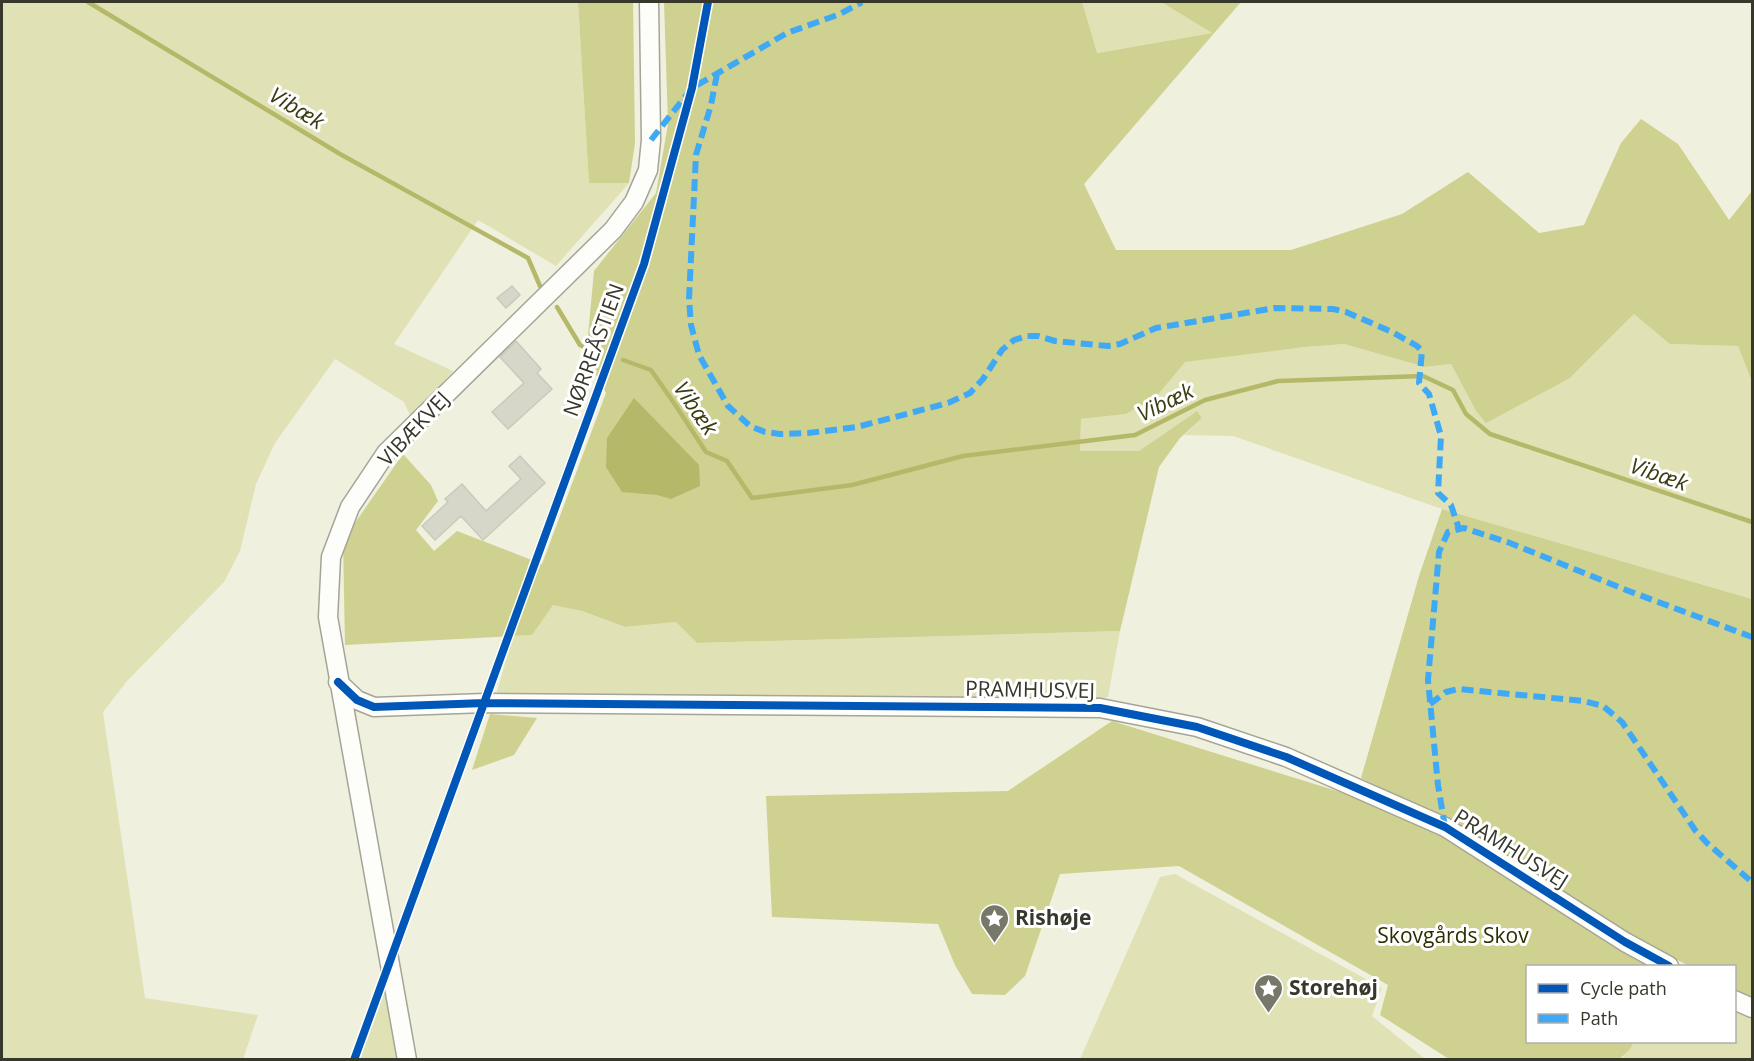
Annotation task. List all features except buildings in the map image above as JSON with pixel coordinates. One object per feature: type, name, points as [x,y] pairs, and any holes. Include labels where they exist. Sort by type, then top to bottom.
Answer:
[{"type":"street","name":"VIBÆKVEJ","points":[[407,1059],[328,617],[332,557],[350,507],[387,453],[613,230],[634,202],[648,170],[651,140],[649,2]]},
{"type":"street","points":[[338,682],[357,700],[374,707],[350,739]]},
{"type":"street","name":"PRAMHUSVEJ","points":[[374,707],[497,703],[1100,708],[1197,727],[1286,757],[1445,827],[1625,942],[1667,965]]},
{"type":"street","points":[[1736,1001],[1752,1008]]},
{"type":"shaded area","points":[[2,2],[578,2],[589,182],[629,183],[556,266],[478,220],[394,344],[453,371],[425,403],[410,415],[404,402],[335,359],[275,443],[256,484],[240,551],[224,582],[127,681],[103,712],[145,998],[258,1015],[243,1059],[2,1060]]},
{"type":"shaded area","points":[[1082,2],[1161,2],[1212,33],[1096,53]]},
{"type":"shaded area","points":[[1634,314],[1671,344],[1738,346],[1752,382],[1752,599],[1442,509],[1233,436],[1184,435],[1202,418],[1197,411],[1139,451],[1080,451],[1081,419],[1126,414],[1156,397],[1184,362],[1344,344],[1425,367],[1451,364],[1476,411],[1570,378]]},
{"type":"shaded area","points":[[634,398],[699,465],[700,486],[671,499],[657,495],[622,492],[606,467],[607,438]]},
{"type":"shaded area","points":[[552,604],[582,611],[625,627],[676,622],[697,643],[1120,631],[1108,697],[1086,703],[495,698],[513,636],[532,635]]},
{"type":"shaded area","points":[[1175,874],[1382,988],[1372,1016],[1425,1059],[1080,1059],[1160,877]]},
{"type":"shaded area","points":[[385,989],[398,1059],[360,1059]]},
{"type":"shaded area","points":[[1736,1007],[1752,1015],[1752,1059],[1621,1060],[1633,1043],[1736,1043]]},
{"type":"green space","points":[[578,2],[633,2],[635,143],[629,183],[589,183]]},
{"type":"green space","points":[[664,2],[1082,2],[1097,53],[1212,33],[1161,2],[1241,2],[1084,184],[1116,250],[1291,250],[1402,214],[1468,172],[1539,233],[1584,225],[1621,143],[1641,119],[1678,144],[1729,220],[1752,191],[1752,382],[1738,346],[1670,344],[1634,314],[1570,378],[1486,423],[1476,411],[1451,364],[1425,367],[1344,344],[1185,362],[1156,397],[1126,414],[1081,419],[1080,451],[1139,451],[1197,411],[1202,418],[1180,438],[1159,467],[1120,631],[697,643],[676,622],[625,627],[582,611],[553,605],[532,635],[345,645],[343,540],[403,454],[431,485],[438,501],[416,530],[434,551],[457,531],[542,564],[606,393],[586,356],[594,271],[656,193],[668,124]]},
{"type":"green space","name":"Skovgårds Skov","points":[[1442,509],[1752,599],[1752,998],[1736,991],[1736,965],[1687,965],[1631,936],[1456,826],[1361,778],[1419,576]]},
{"type":"green space","points":[[490,714],[537,718],[514,755],[472,770]]},
{"type":"green space","name":"Skovgårds Skov","points":[[1112,721],[1353,796],[1441,833],[1649,965],[1526,965],[1526,1043],[1633,1043],[1620,1059],[1449,1059],[1380,1015],[1388,985],[1179,866],[1060,874],[1025,976],[1005,995],[972,994],[955,965],[938,924],[772,917],[766,796],[1008,791]]},
{"type":"waterway","name":"Vibæk","points":[[88,2],[340,154],[528,258],[540,286]]},
{"type":"waterway","name":"Vibæk","points":[[557,307],[580,345],[592,351]]},
{"type":"waterway","name":"Vibæk","points":[[623,360],[651,370],[706,452],[727,461],[752,498],[852,485],[963,456],[1135,435],[1205,400],[1278,381],[1423,376],[1453,390],[1466,414],[1490,434],[1752,522]]},
{"type":"marked path","points":[[651,140],[692,88],[787,33],[840,14],[862,2]]},
{"type":"marked path","points":[[717,74],[711,105],[696,155],[689,299],[691,325],[699,355],[728,406],[750,426],[765,432],[780,434],[808,433],[857,427],[948,403],[970,393],[983,379],[1002,350],[1014,340],[1027,336],[1108,346],[1120,344],[1156,328],[1275,308],[1333,309],[1346,312],[1392,332],[1422,351],[1419,383],[1429,394],[1441,436],[1438,493],[1451,505],[1459,529]]},
{"type":"marked path","points":[[1445,827],[1438,785],[1428,680],[1439,552],[1448,532],[1464,528],[1510,543],[1626,590],[1752,637]]},
{"type":"marked path","points":[[1430,704],[1446,692],[1458,689],[1584,701],[1603,706],[1622,722],[1695,830],[1752,882]]},
{"type":"cycle path","name":"NØRREÅSTIEN","points":[[354,1060],[644,264],[692,88],[708,2]]},
{"type":"cycle path","points":[[338,682],[357,700],[374,707],[485,703],[1100,708],[1197,727],[1286,757],[1445,827],[1625,942],[1667,965]]},
{"type":"place","name":"Rishøje","points":[[994,944]]},
{"type":"place","name":"Storehøj","points":[[1268,1014]]}]
